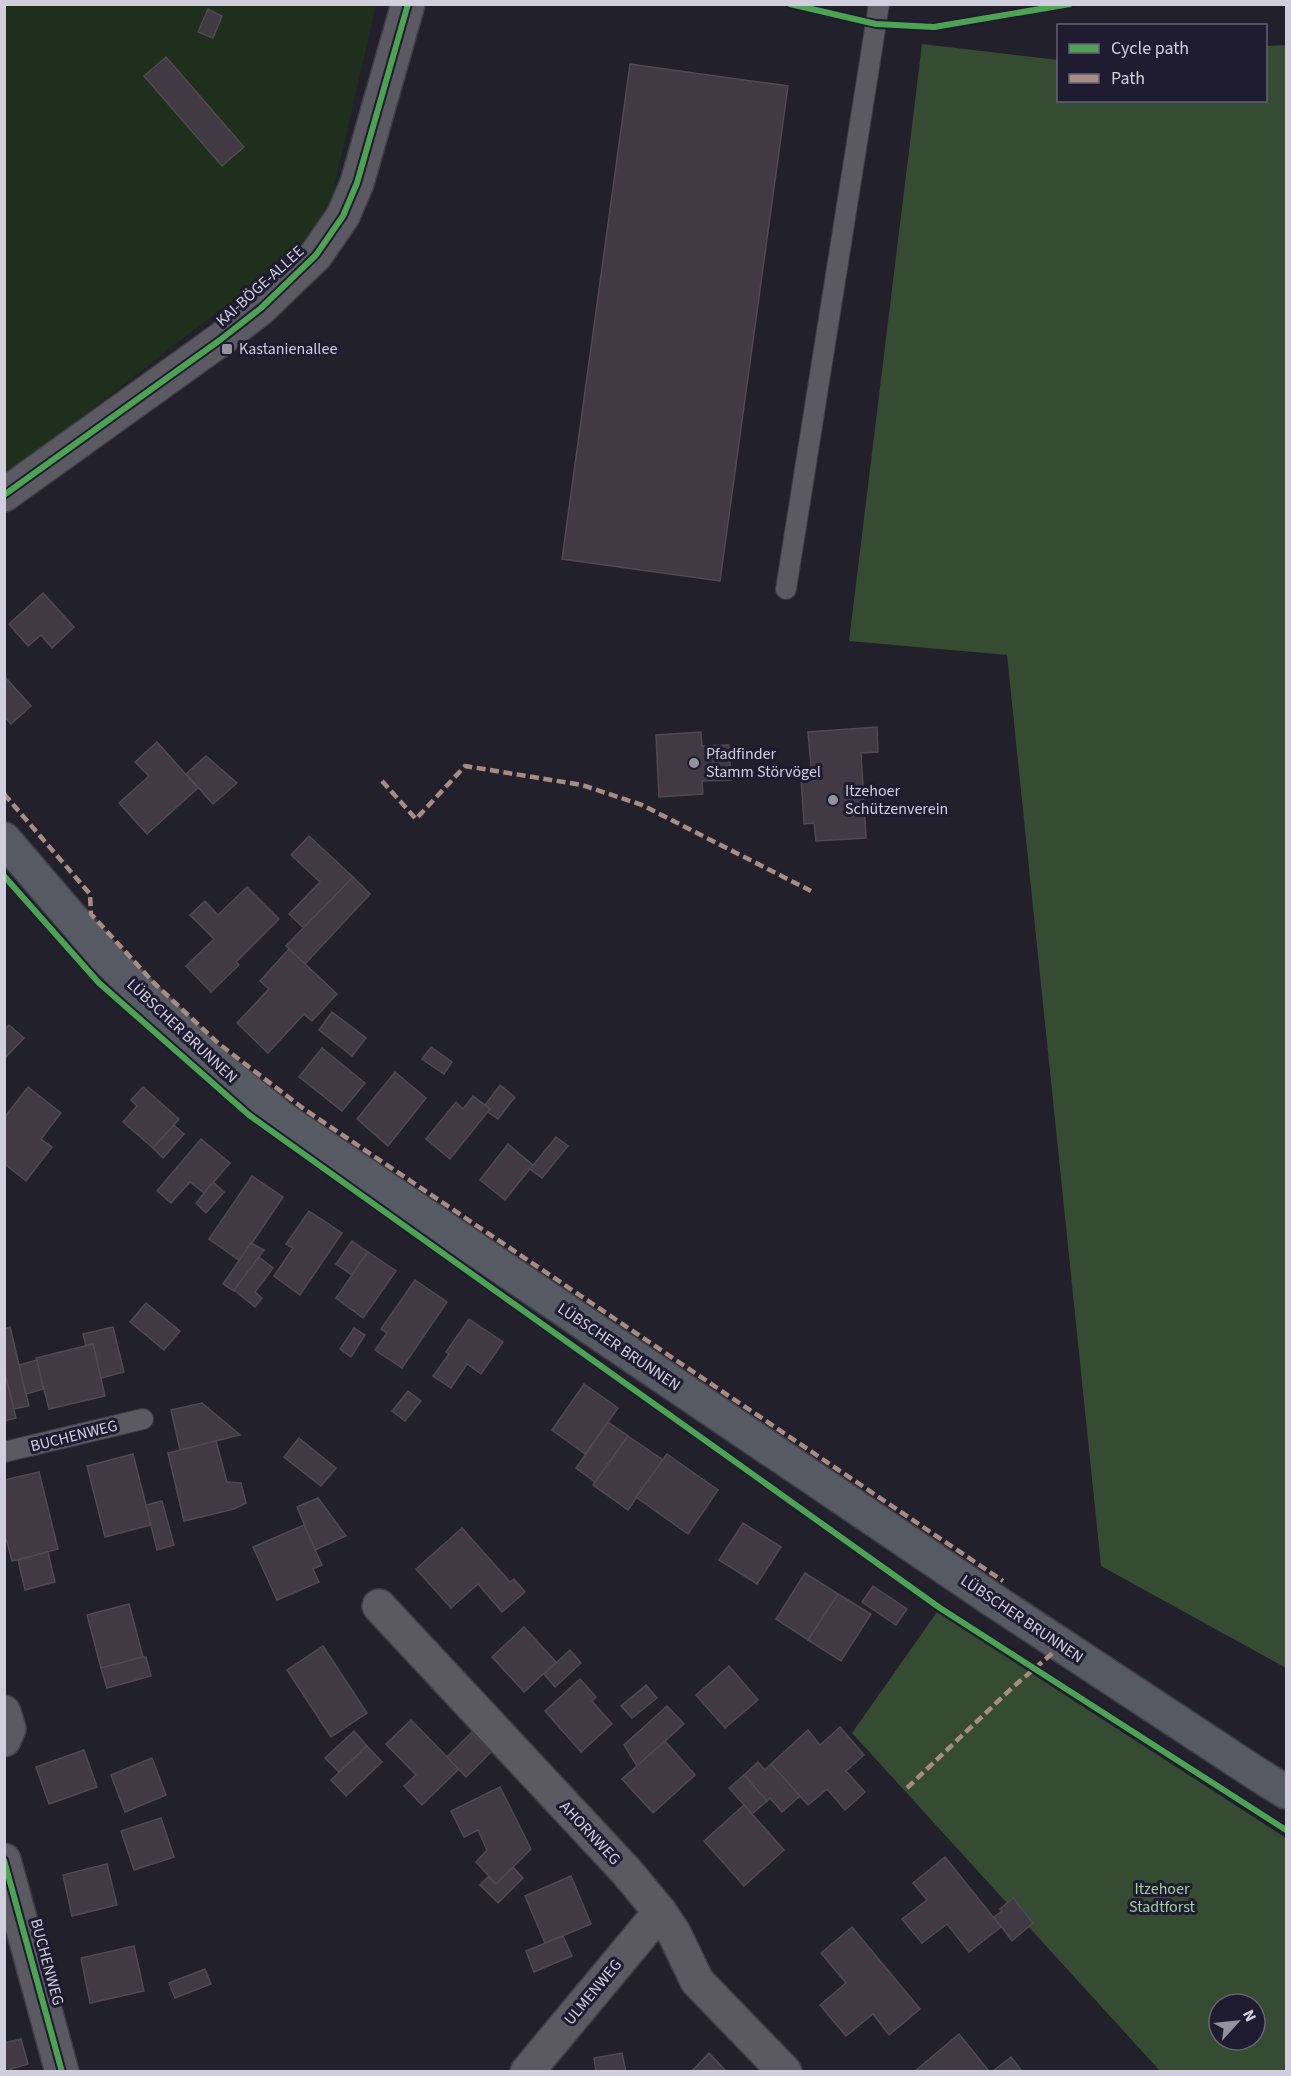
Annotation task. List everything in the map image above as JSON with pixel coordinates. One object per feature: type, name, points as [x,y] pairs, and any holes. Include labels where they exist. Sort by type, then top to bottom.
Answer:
[{"type":"main road","name":"LÜBSCHER BRUNNEN","points":[[4,839],[104,956],[209,1060],[284,1120],[1003,1606],[1287,1792]]},
{"type":"street","name":"KAI-BÖGE-ALLEE","points":[[4,495],[220,340],[261,308],[316,255],[343,216],[357,183],[408,4]]},
{"type":"street","name":"AHORNWEG","points":[[379,1606],[618,1863],[660,1912],[674,1933],[697,1981],[785,2072]]},
{"type":"street","points":[[4,1712],[9,1729],[4,1740]]},
{"type":"street","name":"BUCHENWEG","points":[[4,1860],[11,1908],[62,2072]]},
{"type":"street","name":"ULMENWEG","points":[[527,2072],[660,1912]]},
{"type":"lane","points":[[786,589],[879,4]]},
{"type":"lane","name":"BUCHENWEG","points":[[4,1452],[142,1419]]},
{"type":"green space","points":[[5,5],[376,5],[330,206],[296,251],[5,476]]},
{"type":"green space","points":[[922,44],[1057,60],[1057,102],[1267,102],[1267,46],[1286,45],[1286,1668],[1101,1566],[1007,655],[849,641]]},
{"type":"green space","name":"Itzehoer Stadtforst","points":[[937,1612],[1286,1838],[1286,2071],[1160,2071],[852,1733]]},
{"type":"building","points":[[208,9],[222,16],[213,38],[198,32]]},
{"type":"building","points":[[166,57],[244,147],[222,166],[144,76]]},
{"type":"building","points":[[630,64],[788,86],[720,581],[562,559]]},
{"type":"building","points":[[43,593],[74,627],[52,648],[41,635],[28,646],[9,624]]},
{"type":"building","points":[[6,678],[31,706],[11,724],[4,716],[4,680]]},
{"type":"building","name":"Itzehoer Schützenverein","points":[[877,727],[878,752],[861,753],[866,838],[816,841],[814,823],[804,824],[801,777],[812,776],[808,732]]},
{"type":"building","name":"Pfadfinder Stamm Störvögel","points":[[701,732],[702,746],[729,745],[731,780],[702,781],[703,794],[659,797],[656,735]]},
{"type":"building","points":[[157,742],[198,788],[147,834],[119,803],[149,776],[135,762]]},
{"type":"building","points":[[206,756],[237,783],[213,804],[186,774]]},
{"type":"building","points":[[309,836],[353,877],[305,929],[289,914],[320,882],[291,855]]},
{"type":"building","points":[[353,877],[370,894],[305,964],[286,946]]},
{"type":"building","points":[[247,887],[279,919],[236,962],[239,965],[211,992],[186,966],[214,939],[190,915],[205,901],[218,915]]},
{"type":"building","points":[[289,949],[337,994],[312,1021],[304,1014],[268,1053],[237,1023],[269,989],[260,981]]},
{"type":"building","points":[[332,1012],[366,1038],[352,1056],[319,1030]]},
{"type":"building","points":[[9,1025],[24,1038],[4,1059],[4,1030]]},
{"type":"building","points":[[431,1047],[452,1062],[444,1074],[422,1059]]},
{"type":"building","points":[[322,1048],[365,1083],[342,1111],[299,1077]]},
{"type":"building","points":[[395,1072],[426,1098],[388,1146],[357,1119]]},
{"type":"building","points":[[500,1085],[515,1097],[498,1119],[488,1112],[490,1109],[485,1105]]},
{"type":"building","points":[[28,1087],[61,1113],[41,1139],[52,1147],[26,1181],[6,1165],[4,1167],[4,1118]]},
{"type":"building","points":[[143,1087],[179,1119],[153,1148],[123,1122],[137,1106],[131,1100]]},
{"type":"building","points":[[473,1096],[490,1109],[450,1159],[426,1139],[456,1102],[463,1109]]},
{"type":"building","points":[[174,1125],[184,1134],[163,1158],[153,1148]]},
{"type":"building","points":[[556,1137],[568,1146],[542,1178],[530,1169]]},
{"type":"building","points":[[201,1139],[230,1163],[204,1193],[190,1182],[171,1203],[157,1191]]},
{"type":"building","points":[[508,1144],[533,1165],[505,1200],[480,1180]]},
{"type":"building","points":[[252,1176],[283,1197],[240,1261],[209,1239]]},
{"type":"building","points":[[213,1182],[224,1192],[206,1213],[196,1203]]},
{"type":"building","points":[[309,1211],[342,1233],[300,1295],[274,1276],[293,1248],[286,1244]]},
{"type":"building","points":[[352,1241],[368,1252],[352,1275],[336,1264]]},
{"type":"building","points":[[251,1243],[264,1250],[234,1291],[223,1284]]},
{"type":"building","points":[[368,1252],[396,1271],[363,1318],[336,1298]]},
{"type":"building","points":[[259,1257],[273,1268],[255,1292],[262,1298],[255,1307],[234,1290]]},
{"type":"building","points":[[415,1280],[447,1302],[402,1368],[375,1350],[387,1333],[381,1329]]},
{"type":"building","points":[[146,1303],[180,1331],[164,1350],[130,1322]]},
{"type":"building","points":[[469,1319],[503,1342],[481,1374],[467,1364],[451,1388],[433,1376],[449,1354],[446,1352]]},
{"type":"building","points":[[10,1327],[29,1406],[14,1409],[4,1370],[4,1329]]},
{"type":"building","points":[[113,1327],[124,1372],[101,1378],[93,1344],[86,1346],[83,1334]]},
{"type":"building","points":[[354,1328],[365,1335],[351,1357],[340,1349]]},
{"type":"building","points":[[93,1344],[105,1396],[49,1409],[36,1358]]},
{"type":"building","points":[[37,1360],[43,1389],[26,1394],[19,1365]]},
{"type":"building","points":[[4,1370],[16,1418],[4,1421]]},
{"type":"building","points":[[584,1384],[618,1408],[585,1454],[552,1430]]},
{"type":"building","points":[[408,1391],[421,1401],[405,1421],[392,1411]]},
{"type":"building","points":[[202,1403],[240,1435],[180,1450],[171,1410]]},
{"type":"building","points":[[608,1422],[628,1436],[595,1482],[576,1468]]},
{"type":"building","points":[[628,1436],[663,1460],[628,1510],[593,1485]]},
{"type":"building","points":[[299,1438],[336,1468],[321,1486],[284,1457]]},
{"type":"building","points":[[216,1441],[227,1482],[241,1483],[246,1503],[234,1509],[184,1521],[168,1453]]},
{"type":"building","points":[[133,1454],[151,1525],[105,1537],[87,1466]]},
{"type":"building","points":[[667,1454],[718,1490],[688,1534],[636,1497]]},
{"type":"building","points":[[39,1472],[58,1549],[12,1561],[4,1531],[4,1480]]},
{"type":"building","points":[[318,1498],[346,1536],[315,1550],[297,1507]]},
{"type":"building","points":[[162,1501],[174,1545],[157,1550],[146,1505]]},
{"type":"building","points":[[743,1523],[781,1547],[757,1584],[719,1560]]},
{"type":"building","points":[[304,1525],[322,1565],[313,1569],[319,1582],[277,1600],[253,1547]]},
{"type":"building","points":[[462,1528],[510,1582],[514,1579],[525,1592],[502,1612],[478,1584],[451,1608],[416,1569]]},
{"type":"building","points":[[48,1552],[55,1582],[25,1590],[18,1560]]},
{"type":"building","points":[[805,1573],[838,1594],[808,1640],[776,1619]]},
{"type":"building","points":[[873,1586],[907,1609],[896,1625],[862,1602]]},
{"type":"building","points":[[838,1594],[871,1614],[841,1661],[808,1640]]},
{"type":"building","points":[[129,1604],[143,1657],[101,1668],[87,1615]]},
{"type":"building","points":[[524,1627],[556,1662],[524,1692],[492,1657]]},
{"type":"building","points":[[323,1646],[367,1713],[331,1737],[287,1670]]},
{"type":"building","points":[[570,1650],[581,1663],[555,1687],[544,1674]]},
{"type":"building","points":[[146,1657],[151,1676],[107,1688],[101,1668]]},
{"type":"building","points":[[729,1666],[758,1700],[725,1728],[696,1695]]},
{"type":"building","points":[[580,1679],[596,1697],[592,1701],[612,1724],[581,1752],[545,1711]]},
{"type":"building","points":[[646,1685],[657,1698],[632,1718],[621,1706]]},
{"type":"building","points":[[667,1706],[684,1724],[637,1766],[624,1745]]},
{"type":"building","points":[[411,1720],[459,1769],[422,1805],[404,1786],[416,1775],[386,1744]]},
{"type":"building","points":[[840,1727],[864,1755],[846,1771],[865,1792],[845,1810],[827,1789],[808,1805],[771,1764],[808,1730],[820,1745]]},
{"type":"building","points":[[354,1731],[367,1746],[339,1772],[325,1758]]},
{"type":"building","points":[[472,1732],[491,1752],[466,1777],[447,1757]]},
{"type":"building","points":[[665,1741],[695,1775],[653,1813],[622,1779]]},
{"type":"building","points":[[367,1746],[382,1762],[346,1796],[331,1780]]},
{"type":"building","points":[[84,1750],[97,1787],[49,1804],[36,1767]]},
{"type":"building","points":[[152,1758],[166,1795],[125,1812],[111,1775]]},
{"type":"building","points":[[758,1762],[765,1770],[771,1764],[800,1796],[782,1812],[770,1798],[767,1801],[744,1775]]},
{"type":"building","points":[[744,1775],[767,1801],[752,1814],[729,1788]]},
{"type":"building","points":[[500,1787],[531,1849],[496,1884],[476,1862],[487,1850],[478,1830],[464,1837],[451,1811]]},
{"type":"building","points":[[744,1805],[784,1850],[744,1886],[704,1841]]},
{"type":"building","points":[[161,1818],[174,1857],[134,1870],[121,1831]]},
{"type":"building","points":[[945,1857],[1001,1927],[969,1952],[947,1924],[922,1943],[902,1919],[927,1900],[913,1883]]},
{"type":"building","points":[[107,1864],[117,1905],[72,1916],[63,1875]]},
{"type":"building","points":[[513,1867],[523,1878],[498,1903],[480,1885],[488,1877],[496,1884]]},
{"type":"building","points":[[571,1876],[591,1924],[545,1943],[525,1896]]},
{"type":"building","points":[[1013,1898],[1033,1923],[1012,1941],[994,1917]]},
{"type":"building","points":[[852,1927],[920,2009],[889,2035],[873,2014],[846,2036],[820,2005],[846,1983],[821,1953]]},
{"type":"building","points":[[563,1936],[572,1956],[534,1972],[526,1951]]},
{"type":"building","points":[[134,1946],[144,1991],[90,2003],[81,1958]]},
{"type":"building","points":[[205,1969],[211,1984],[175,1998],[169,1983]]},
{"type":"building","points":[[959,2034],[988,2070],[986,2072],[914,2072]]},
{"type":"building","points":[[21,2039],[28,2064],[11,2069],[11,2072],[4,2072],[4,2043]]},
{"type":"building","points":[[622,2053],[626,2072],[596,2072],[594,2058]]},
{"type":"building","points":[[709,2053],[727,2072],[691,2072]]},
{"type":"building","points":[[1011,2057],[1021,2070],[1020,2072],[992,2072]]},
{"type":"marked path","points":[[382,781],[416,819],[465,766],[582,785],[642,805],[811,891]]},
{"type":"marked path","points":[[4,794],[90,894],[91,914],[153,982],[219,1044],[304,1109],[1003,1581]]},
{"type":"marked path","points":[[907,1788],[1013,1687],[1062,1645]]},
{"type":"cycle path","points":[[4,495],[220,340],[261,308],[316,255],[343,216],[357,183],[408,4]]},
{"type":"cycle path","points":[[790,4],[876,24],[934,27],[1070,4]]},
{"type":"cycle path","points":[[4,876],[99,983],[249,1115],[940,1608],[1286,1830]]},
{"type":"cycle path","points":[[4,1860],[62,2072]]},
{"type":"place","name":"Kastanienallee","points":[[227,349]]},
{"type":"place","name":"Pfadfinder Stamm Störvögel","points":[[694,763]]},
{"type":"place","name":"Itzehoer Schützenverein","points":[[833,800]]}]
